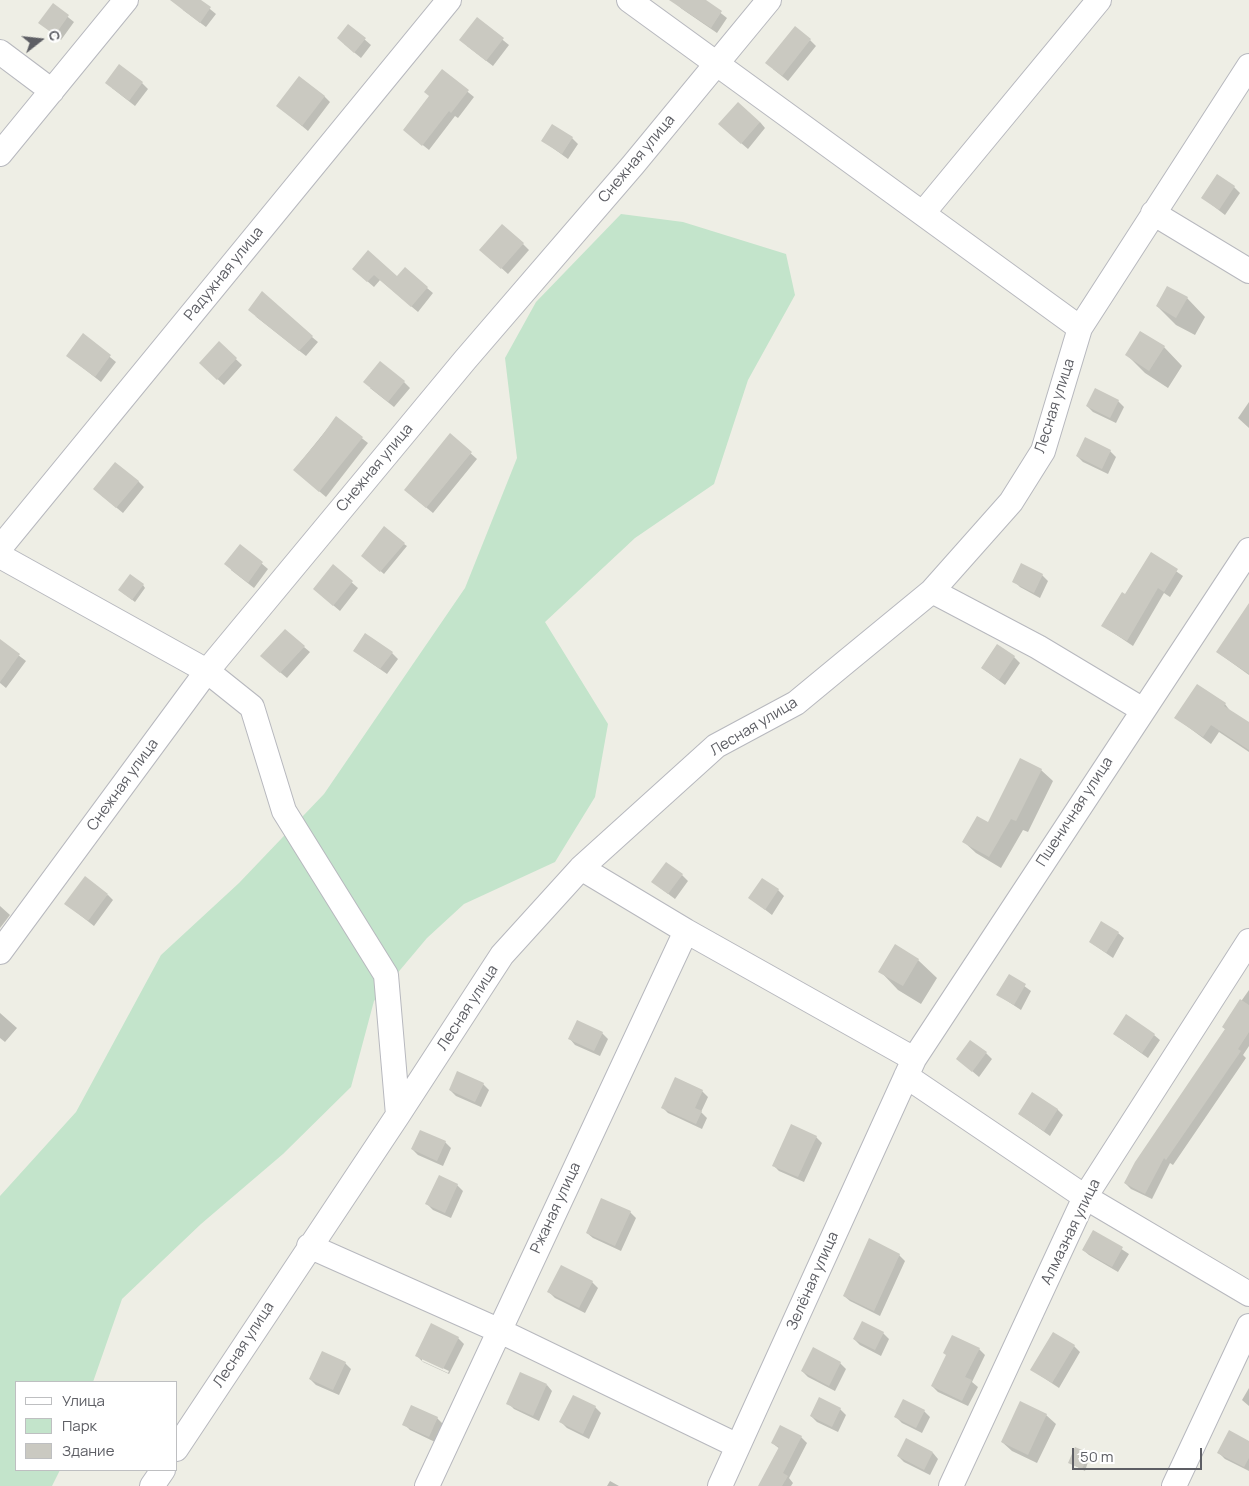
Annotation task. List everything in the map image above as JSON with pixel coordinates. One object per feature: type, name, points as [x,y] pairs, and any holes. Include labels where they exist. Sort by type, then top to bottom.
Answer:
[{"type":"street","points":[[0,154],[126,0]]},
{"type":"street","name":"Радужная улица","points":[[0,548],[449,0]]},
{"type":"street","points":[[629,0],[1080,328]]},
{"type":"street","name":"Снежная улица","points":[[0,952],[207,671],[465,360],[633,165],[769,0]]},
{"type":"street","points":[[923,213],[1099,0]]},
{"type":"street","points":[[0,52],[52,91]]},
{"type":"street","name":"Лесная улица","points":[[178,1446],[502,955],[581,868],[716,746],[796,703],[932,591],[1012,502],[1043,451],[1080,328],[1249,66]]},
{"type":"street","points":[[1153,213],[1249,271]]},
{"type":"street","name":"Пшеничная улица","points":[[910,1068],[1249,550]]},
{"type":"street","points":[[0,556],[207,671],[252,707],[284,811],[386,976],[398,1115]]},
{"type":"street","points":[[932,591],[1038,647],[1143,710]]},
{"type":"street","points":[[581,868],[686,930],[910,1068],[1085,1197],[1249,1294]]},
{"type":"street","name":"Ржаная улица","points":[[427,1486],[686,930]]},
{"type":"street","name":"Алмазная улица","points":[[951,1486],[1085,1197],[1249,942]]},
{"type":"street","name":"Зелёная улица","points":[[720,1486],[910,1068]]},
{"type":"street","points":[[309,1246],[500,1331],[738,1446]]},
{"type":"street","points":[[1174,1486],[1249,1326]]},
{"type":"street","points":[[152,1486],[162,1471]]},
{"type":"green space","points":[[621,214],[683,222],[786,254],[795,295],[748,380],[714,484],[635,538],[545,622],[608,724],[595,797],[555,862],[464,904],[427,938],[374,1001],[351,1087],[283,1154],[201,1224],[122,1299],[93,1381],[15,1381],[15,1471],[60,1471],[52,1486],[0,1486],[0,1196],[76,1112],[161,955],[239,883],[324,794],[465,588],[517,458],[505,358],[536,302]]},
{"type":"building","points":[[170,0],[201,0],[211,7],[200,23]]},
{"type":"building","points":[[669,0],[706,0],[722,11],[711,28]]},
{"type":"building","points":[[53,3],[69,15],[55,35],[38,23]]},
{"type":"building","points":[[477,17],[504,38],[486,61],[459,40]]},
{"type":"building","points":[[348,24],[366,38],[354,53],[337,38]]},
{"type":"building","points":[[795,26],[811,39],[782,76],[765,63]]},
{"type":"building","points":[[119,64],[143,82],[129,101],[105,83]]},
{"type":"building","points":[[442,69],[469,90],[451,113],[449,111],[422,146],[403,130],[429,96],[424,92]]},
{"type":"building","points":[[299,76],[325,96],[302,126],[276,106]]},
{"type":"building","points":[[738,102],[760,122],[741,144],[718,124]]},
{"type":"building","points":[[552,124],[573,137],[562,154],[541,141]]},
{"type":"building","points":[[1217,174],[1235,186],[1219,210],[1201,198]]},
{"type":"building","points":[[502,224],[524,243],[501,269],[479,250]]},
{"type":"building","points":[[368,250],[397,276],[405,267],[428,287],[411,307],[374,275],[367,282],[352,269]]},
{"type":"building","points":[[1167,286],[1188,297],[1176,318],[1156,306]]},
{"type":"building","points":[[262,291],[313,336],[299,351],[248,310]]},
{"type":"building","points":[[1140,331],[1165,346],[1149,371],[1125,355]]},
{"type":"building","points":[[83,333],[111,355],[95,377],[66,356]]},
{"type":"building","points":[[219,341],[237,358],[217,380],[199,363]]},
{"type":"building","points":[[380,361],[405,381],[388,402],[363,382]]},
{"type":"building","points":[[1095,388],[1119,400],[1110,418],[1086,406]]},
{"type":"building","points":[[336,416],[363,437],[319,492],[293,470],[319,440]]},
{"type":"building","points":[[450,433],[472,452],[426,508],[404,490]]},
{"type":"building","points":[[1085,437],[1111,450],[1102,469],[1076,456]]},
{"type":"building","points":[[115,462],[139,481],[116,508],[93,489]]},
{"type":"building","points":[[384,526],[405,543],[380,572],[361,556]]},
{"type":"building","points":[[240,544],[263,562],[248,583],[224,564]]},
{"type":"building","points":[[1151,552],[1178,569],[1164,592],[1158,588],[1127,641],[1101,626],[1122,592],[1125,594]]},
{"type":"building","points":[[1021,563],[1043,574],[1034,593],[1012,582]]},
{"type":"building","points":[[333,564],[353,581],[333,606],[313,589]]},
{"type":"building","points":[[130,574],[144,584],[132,600],[118,590]]},
{"type":"building","points":[[1249,603],[1249,674],[1216,652]]},
{"type":"building","points":[[285,629],[305,646],[280,673],[260,656]]},
{"type":"building","points":[[365,633],[393,652],[380,669],[353,651]]},
{"type":"building","points":[[0,639],[20,654],[0,682]]},
{"type":"building","points":[[997,644],[1015,656],[999,680],[981,668]]},
{"type":"building","points":[[1197,684],[1226,703],[1224,706],[1249,722],[1249,750],[1211,725],[1203,737],[1174,718]]},
{"type":"building","points":[[1020,758],[1042,769],[1016,821],[1011,819],[989,857],[962,842],[977,816],[988,822]]},
{"type":"building","points":[[666,862],[683,874],[668,894],[651,882]]},
{"type":"building","points":[[85,876],[108,894],[88,921],[64,904]]},
{"type":"building","points":[[762,878],[779,889],[765,910],[748,898]]},
{"type":"building","points":[[1101,921],[1119,932],[1106,953],[1089,942]]},
{"type":"building","points":[[895,944],[919,959],[903,986],[878,972]]},
{"type":"building","points":[[1009,974],[1026,984],[1014,1005],[996,995]]},
{"type":"building","points":[[1240,999],[1249,1005],[1249,1032],[1238,1049],[1241,1051],[1166,1160],[1164,1158],[1145,1194],[1124,1183],[1135,1162],[1225,1029],[1222,1027]]},
{"type":"building","points":[[1126,1014],[1155,1034],[1142,1053],[1113,1034]]},
{"type":"building","points":[[577,1020],[603,1032],[594,1051],[568,1039]]},
{"type":"building","points":[[970,1040],[987,1052],[972,1072],[956,1059]]},
{"type":"building","points":[[457,1071],[484,1083],[475,1102],[449,1090]]},
{"type":"building","points":[[675,1077],[703,1090],[695,1108],[702,1111],[696,1124],[661,1108]]},
{"type":"building","points":[[1032,1092],[1058,1109],[1044,1131],[1018,1114]]},
{"type":"building","points":[[791,1124],[817,1136],[798,1177],[772,1166]]},
{"type":"building","points":[[420,1130],[446,1141],[437,1161],[411,1149]]},
{"type":"building","points":[[439,1175],[458,1184],[445,1213],[425,1204]]},
{"type":"building","points":[[601,1198],[631,1211],[615,1246],[586,1233]]},
{"type":"building","points":[[1093,1230],[1123,1247],[1112,1267],[1082,1250]]},
{"type":"building","points":[[869,1238],[900,1254],[874,1311],[843,1296]]},
{"type":"building","points":[[561,1265],[593,1281],[579,1308],[547,1292]]},
{"type":"building","points":[[862,1321],[884,1332],[875,1350],[853,1339]]},
{"type":"building","points":[[431,1323],[459,1337],[443,1369],[415,1356]]},
{"type":"building","points":[[1053,1332],[1075,1345],[1052,1383],[1030,1370]]},
{"type":"building","points":[[952,1335],[980,1348],[965,1377],[972,1380],[962,1401],[931,1386],[946,1355],[943,1353]]},
{"type":"building","points":[[813,1347],[841,1362],[829,1386],[801,1371]]},
{"type":"building","points":[[322,1351],[346,1362],[333,1390],[309,1379]]},
{"type":"building","points":[[520,1372],[547,1384],[533,1416],[506,1404]]},
{"type":"building","points":[[573,1395],[596,1406],[583,1434],[559,1422]]},
{"type":"building","points":[[819,1397],[841,1408],[832,1427],[810,1416]]},
{"type":"building","points":[[903,1399],[925,1410],[916,1428],[894,1417]]},
{"type":"building","points":[[1020,1401],[1047,1414],[1028,1455],[1001,1442]]},
{"type":"building","points":[[411,1405],[438,1417],[429,1437],[402,1425]]},
{"type":"building","points":[[780,1425],[802,1436],[783,1473],[788,1476],[782,1486],[758,1486],[779,1447],[771,1443]]},
{"type":"building","points":[[1229,1430],[1249,1441],[1249,1458],[1244,1467],[1217,1453]]},
{"type":"building","points":[[906,1438],[933,1452],[924,1470],[897,1456]]},
{"type":"building","points":[[1075,1447],[1089,1453],[1082,1469],[1068,1463]]}]
